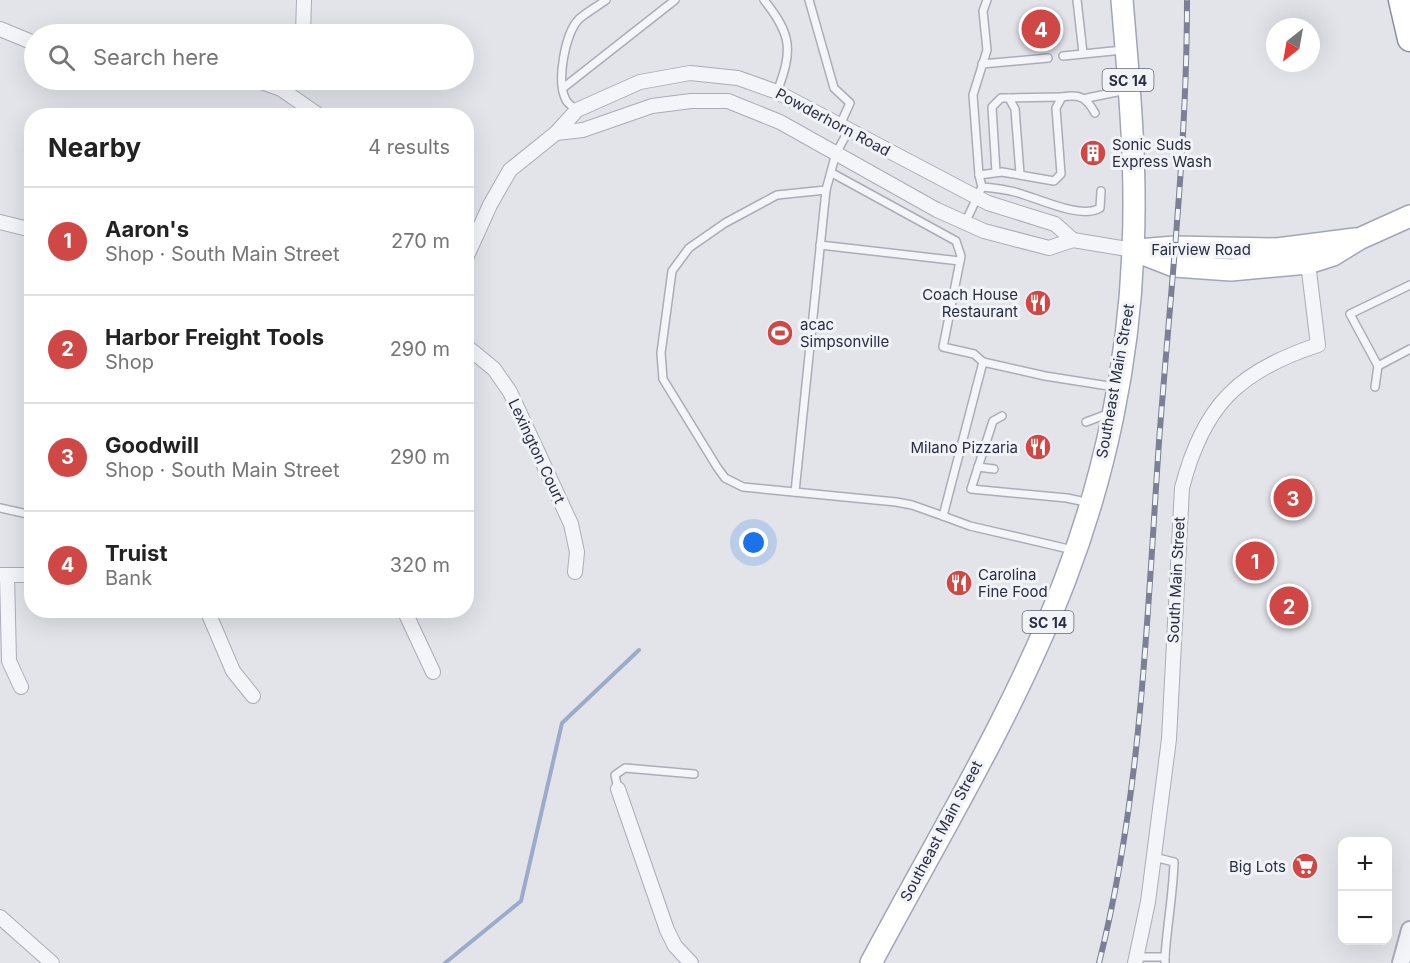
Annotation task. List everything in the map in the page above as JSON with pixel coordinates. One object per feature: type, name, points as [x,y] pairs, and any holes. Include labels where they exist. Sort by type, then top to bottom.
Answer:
[{"type":"highway","points":[[1401,0],[1410,39]]},
{"type":"main road","name":"Southeast Main Street","points":[[871,963],[1008,707],[1043,634],[1091,503],[1113,412],[1133,250],[1133,161],[1122,0]]},
{"type":"main road","name":"Fairview Road","points":[[1133,250],[1174,266],[1231,270],[1308,263],[1333,255],[1359,239],[1410,216]]},
{"type":"main road","name":"Fairview Road","points":[[1133,250],[1175,247],[1277,249],[1359,239]]},
{"type":"street","points":[[303,24],[304,0]]},
{"type":"street","points":[[0,29],[24,39]]},
{"type":"street","name":"Powderhorn Road","points":[[474,226],[490,205],[510,170],[556,133],[577,110],[640,82],[690,73],[738,78],[777,92],[1029,218],[1055,224],[1073,240]]},
{"type":"street","points":[[290,90],[311,108]]},
{"type":"street","name":"Powderhorn Road","points":[[556,133],[583,130],[652,106],[691,101],[728,101],[780,122],[918,200],[966,223],[1049,248],[1073,240],[1133,250]]},
{"type":"street","points":[[0,222],[24,228]]},
{"type":"street","name":"South Main Street","points":[[1136,960],[1154,857],[1169,740],[1182,488],[1191,454],[1200,434],[1233,389],[1253,372],[1318,345],[1308,263]]},
{"type":"street","name":"Lexington Court","points":[[474,353],[494,369],[510,392],[571,524],[577,552],[575,572]]},
{"type":"street","points":[[21,687],[9,661],[4,575],[24,574]]},
{"type":"street","points":[[210,618],[233,671],[253,696]]},
{"type":"street","points":[[408,618],[433,672]]},
{"type":"street","points":[[618,789],[667,930],[675,946],[691,963]]},
{"type":"street","points":[[0,917],[52,963]]},
{"type":"street","points":[[1401,963],[1410,930]]},
{"type":"lane","points":[[577,110],[566,101],[563,88],[563,60],[570,33],[579,19],[606,0]]},
{"type":"lane","points":[[563,88],[675,0]]},
{"type":"lane","points":[[764,0],[778,18],[787,38],[789,62],[777,92]]},
{"type":"lane","points":[[795,492],[826,190],[850,103],[834,88],[809,0]]},
{"type":"lane","points":[[966,223],[980,192],[973,95],[987,50],[983,11],[987,0]]},
{"type":"lane","points":[[1077,0],[1083,53]]},
{"type":"lane","points":[[1063,56],[1126,50]]},
{"type":"lane","points":[[982,64],[1048,57]]},
{"type":"lane","points":[[996,172],[992,107],[1001,98],[1062,97],[1076,94],[1087,98],[1129,89]]},
{"type":"lane","points":[[979,175],[996,172],[1054,181],[1061,174],[1056,108],[1062,97]]},
{"type":"lane","points":[[1010,98],[1016,109],[1020,174]]},
{"type":"lane","points":[[1087,98],[1095,113]]},
{"type":"lane","points":[[832,173],[956,241],[960,248],[960,261],[943,347],[974,354],[983,362],[1044,376],[1117,387]]},
{"type":"lane","points":[[826,190],[777,195],[725,223],[689,248],[672,271],[661,353],[663,379],[679,409],[725,478],[743,487],[912,504],[970,526],[1075,551]]},
{"type":"lane","points":[[980,192],[1014,191],[1076,211],[1093,212],[1100,208],[1101,190]]},
{"type":"lane","points":[[820,245],[960,261]]},
{"type":"lane","points":[[1375,387],[1378,366],[1350,314],[1410,285]]},
{"type":"lane","points":[[1378,366],[1410,350]]},
{"type":"lane","points":[[944,516],[983,362]]},
{"type":"lane","points":[[1086,422],[1113,412]]},
{"type":"lane","points":[[1002,416],[993,421],[971,489],[1067,498],[1091,503]]},
{"type":"lane","points":[[978,467],[994,468]]},
{"type":"lane","points":[[0,508],[24,513]]},
{"type":"lane","points":[[618,789],[615,775],[625,768],[694,774]]},
{"type":"lane","points":[[1136,960],[1165,960],[1167,917],[1173,903],[1174,862],[1154,857]]},
{"type":"waterway","points":[[445,963],[521,901],[562,723],[639,650]]},
{"type":"railway","points":[[1099,963],[1125,834],[1141,704],[1181,166],[1187,0]]},
{"type":"place","name":"Truist","points":[[1041,29]]},
{"type":"place","name":"Sonic Suds Express Wash","points":[[1093,153]]},
{"type":"place","name":"Coach House Restaurant","points":[[1038,303]]},
{"type":"place","name":"acac Simpsonville","points":[[780,333]]},
{"type":"place","name":"Milano Pizzaria","points":[[1038,447]]},
{"type":"place","name":"Goodwill","points":[[1293,498]]},
{"type":"place","name":"Aaron's","points":[[1255,561]]},
{"type":"place","name":"Carolina Fine Food","points":[[959,583]]},
{"type":"place","name":"Harbor Freight Tools","points":[[1289,606]]},
{"type":"place","name":"Big Lots","points":[[1305,866]]}]
